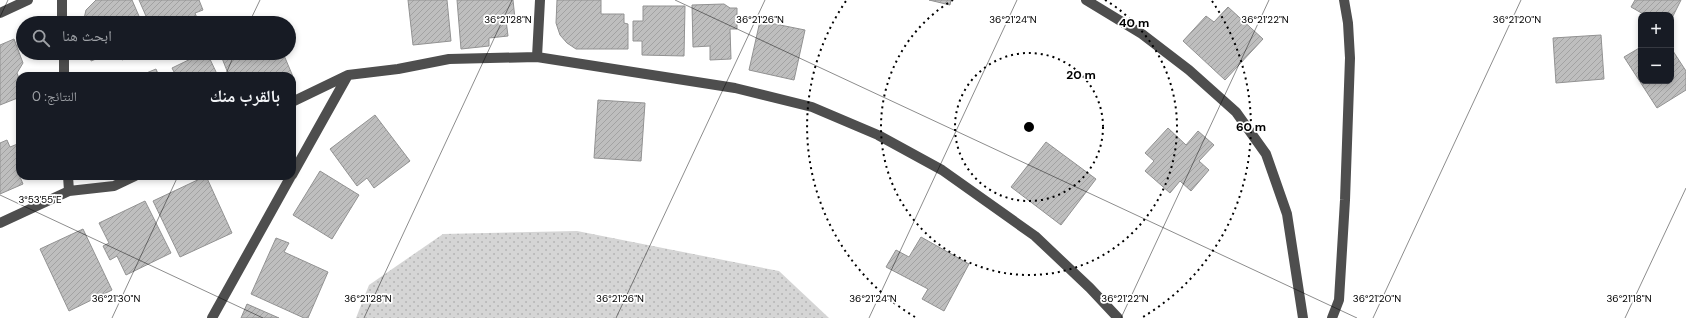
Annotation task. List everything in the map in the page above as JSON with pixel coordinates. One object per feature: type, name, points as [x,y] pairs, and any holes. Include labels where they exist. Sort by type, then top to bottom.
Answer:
[{"type":"street","points":[[0,13],[28,0]]},
{"type":"street","points":[[62,0],[62,16]]},
{"type":"street","points":[[537,57],[540,0]]},
{"type":"street","points":[[1086,0],[1142,34],[1190,70],[1236,112],[1266,154],[1287,214],[1303,318]]},
{"type":"street","points":[[1332,318],[1339,300],[1345,192],[1350,58],[1348,23],[1344,0]]},
{"type":"street","points":[[296,100],[348,76],[398,69],[449,59],[537,57],[735,88],[812,107],[878,135],[942,170],[1034,236],[1090,288],[1118,318]]},
{"type":"street","points":[[64,60],[64,72]]},
{"type":"street","points":[[296,169],[348,76]]},
{"type":"street","points":[[68,180],[69,191]]},
{"type":"street","points":[[0,223],[69,191],[114,186],[127,180]]},
{"type":"street","points":[[212,318],[290,180]]},
{"type":"shaded area","points":[[577,231],[779,271],[829,318],[356,318],[369,285],[443,234]]},
{"type":"building","points":[[96,0],[132,0],[139,16],[85,16],[86,10]]},
{"type":"building","points":[[139,0],[199,0],[203,10],[195,13],[196,16],[146,16]]},
{"type":"building","points":[[408,0],[447,0],[451,41],[413,45]]},
{"type":"building","points":[[457,0],[513,0],[515,19],[506,20],[508,36],[489,38],[489,46],[461,49]]},
{"type":"building","points":[[557,0],[601,0],[601,14],[624,14],[624,23],[628,24],[628,49],[576,49],[567,43],[560,35],[556,23]]},
{"type":"building","points":[[929,0],[951,0],[950,5]]},
{"type":"building","points":[[1635,0],[1681,0],[1674,14],[1674,12],[1640,12],[1631,7]]},
{"type":"building","points":[[724,4],[730,8],[737,8],[737,29],[730,29],[731,59],[710,60],[710,46],[693,47],[692,5]]},
{"type":"building","points":[[643,6],[685,6],[684,56],[642,55],[642,41],[633,41],[633,21],[643,21]]},
{"type":"building","points":[[1228,7],[1263,39],[1225,80],[1183,41],[1206,16],[1214,22]]},
{"type":"building","points":[[760,21],[805,30],[794,80],[749,70]]},
{"type":"building","points":[[1601,35],[1604,79],[1556,83],[1553,38]]},
{"type":"building","points":[[14,39],[16,44],[16,60],[22,60],[23,63],[18,72],[16,72],[16,99],[0,105],[0,45]]},
{"type":"building","points":[[1638,49],[1638,79],[1624,57]]},
{"type":"building","points":[[1674,53],[1686,71],[1686,90],[1657,108],[1641,84],[1674,84]]},
{"type":"building","points":[[189,60],[210,60],[216,72],[174,72],[172,68]]},
{"type":"building","points":[[223,60],[286,60],[291,72],[227,72]]},
{"type":"building","points":[[156,69],[157,72],[149,72]]},
{"type":"building","points":[[598,100],[645,103],[641,161],[594,158]]},
{"type":"building","points":[[375,115],[410,161],[374,188],[367,178],[357,186],[330,149]]},
{"type":"building","points":[[1168,128],[1186,145],[1198,131],[1214,145],[1199,161],[1209,170],[1191,191],[1180,181],[1170,193],[1145,171],[1154,161],[1145,153]]},
{"type":"building","points":[[7,140],[10,147],[16,145],[16,180],[21,180],[23,184],[0,194],[0,143]]},
{"type":"building","points":[[1046,142],[1096,179],[1061,225],[1011,187]]},
{"type":"building","points":[[320,171],[359,195],[332,239],[293,215]]},
{"type":"building","points":[[198,180],[208,180],[232,233],[180,257],[153,201]]},
{"type":"building","points":[[145,201],[171,253],[126,275],[117,256],[110,260],[103,246],[109,243],[99,223]]},
{"type":"building","points":[[83,229],[112,290],[69,311],[40,249]]},
{"type":"building","points":[[921,237],[969,264],[944,311],[922,299],[928,289],[886,267],[896,250],[909,257]]},
{"type":"building","points":[[276,238],[289,243],[284,252],[328,272],[308,318],[304,318],[251,294]]},
{"type":"building","points":[[247,304],[279,318],[241,318]]}]
